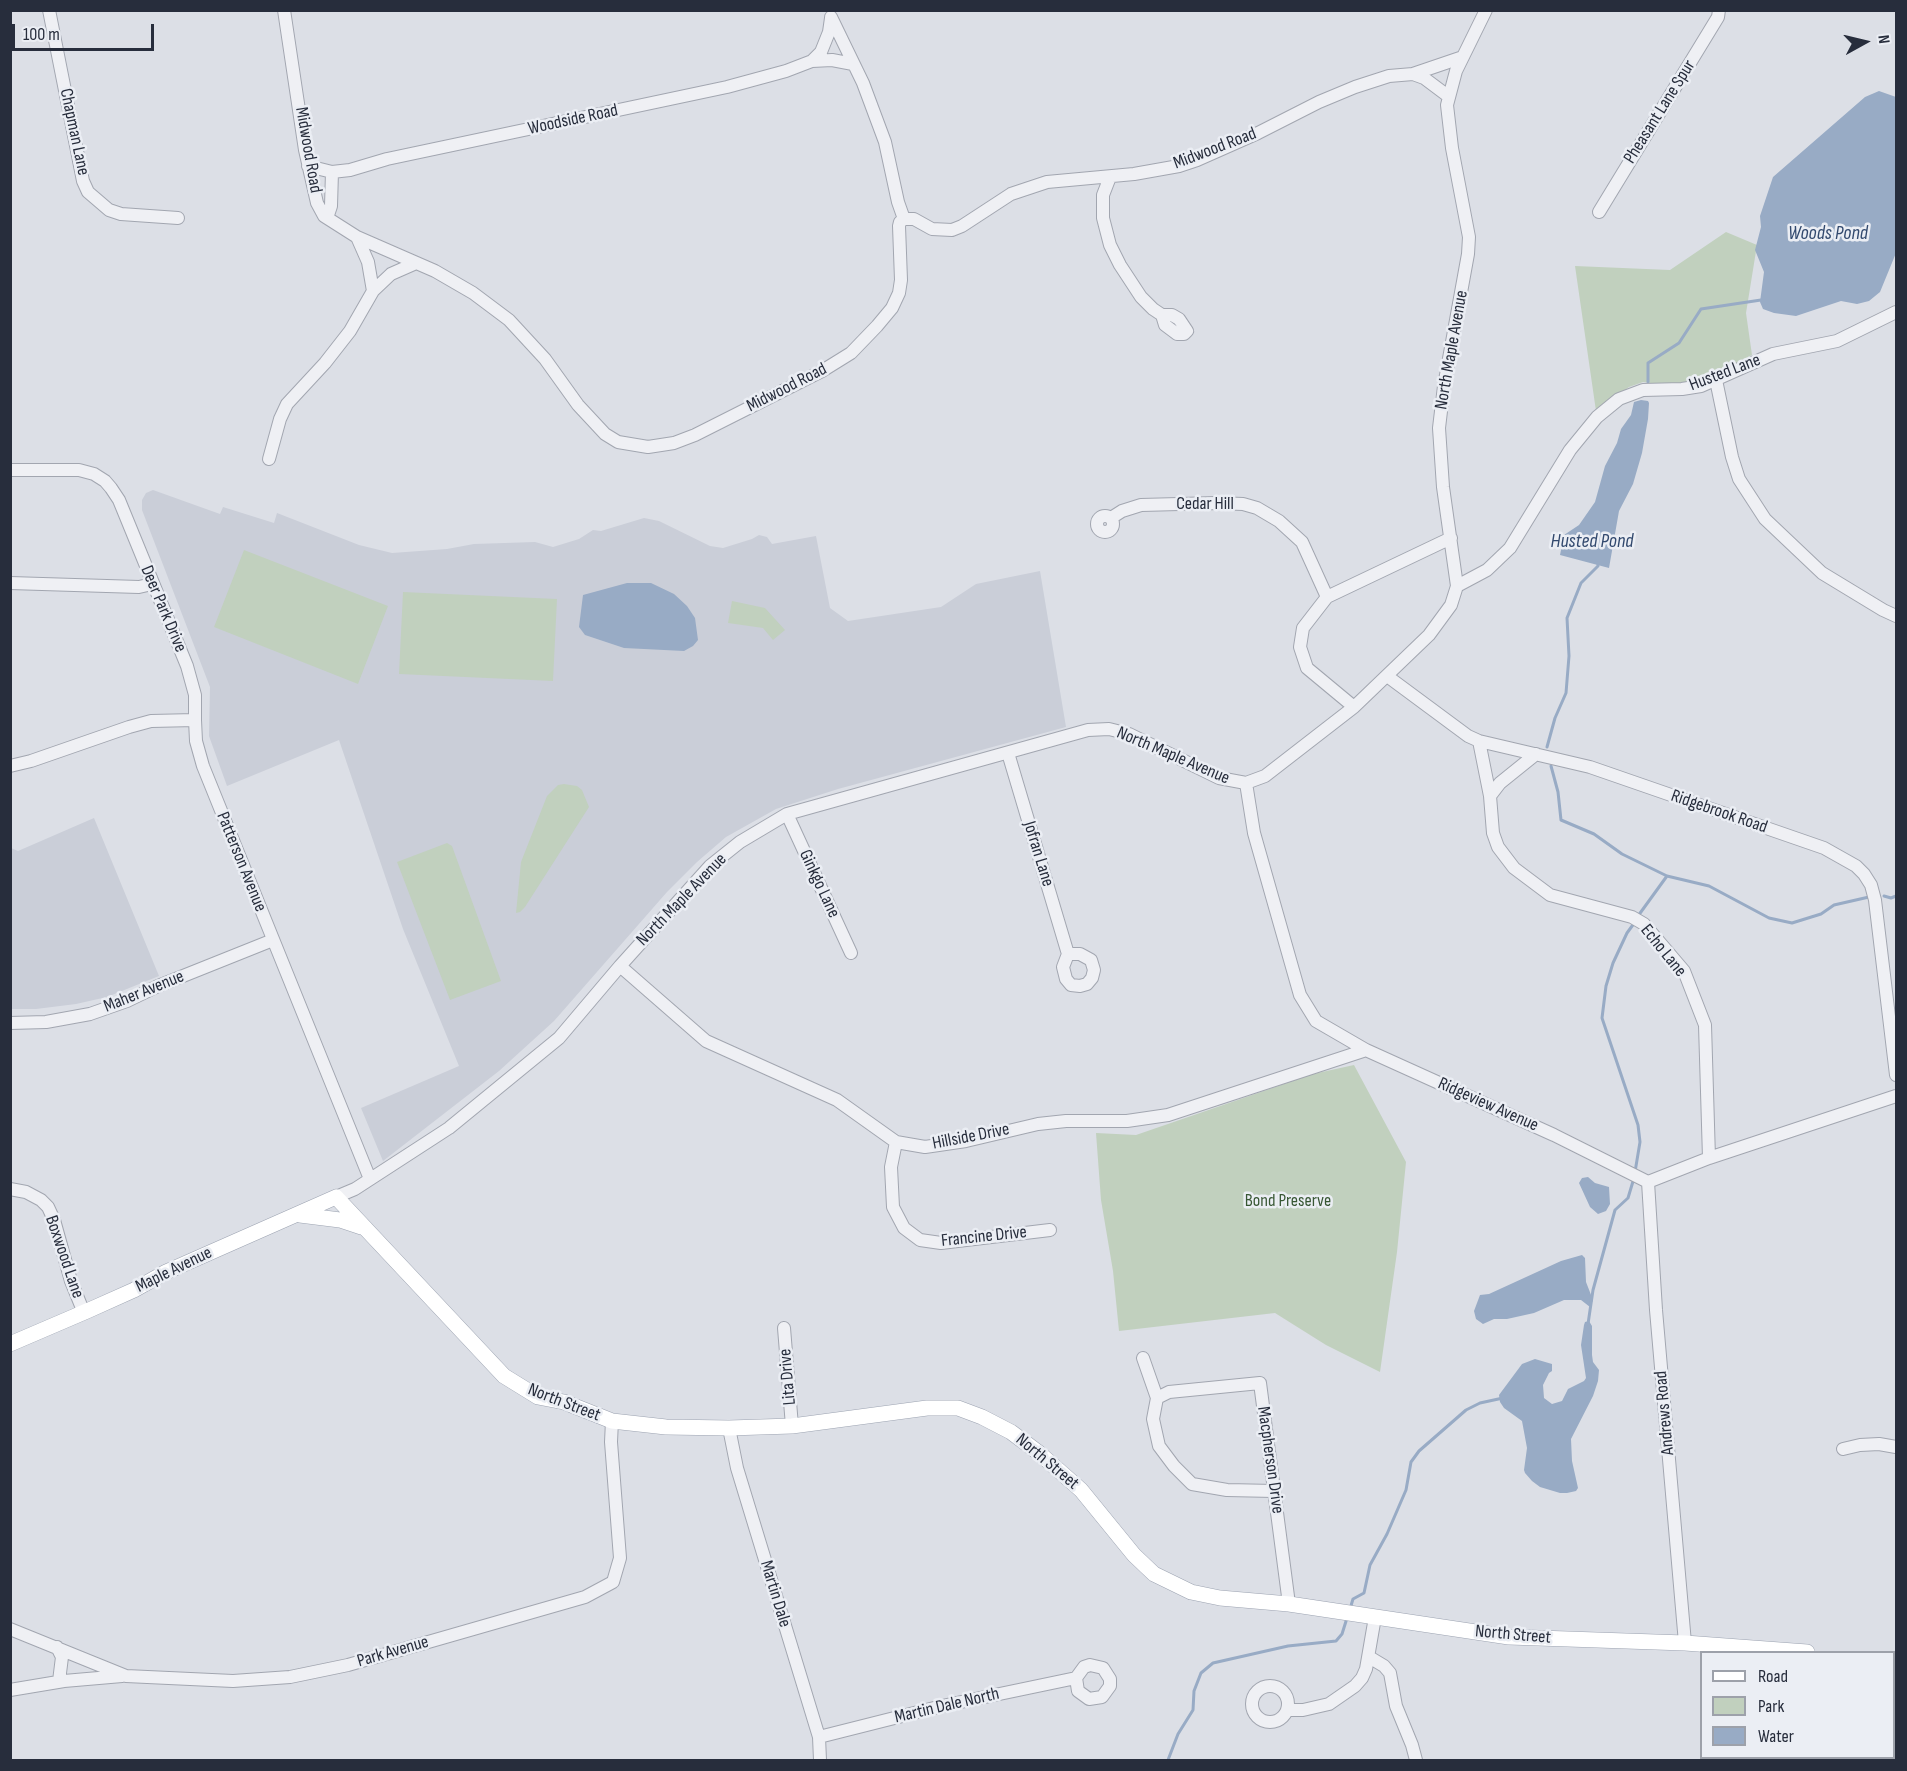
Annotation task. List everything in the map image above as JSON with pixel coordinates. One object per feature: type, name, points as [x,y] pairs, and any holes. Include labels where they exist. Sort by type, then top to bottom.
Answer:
[{"type":"main road","name":"North Street","points":[[336,1197],[504,1376],[538,1397],[564,1402],[612,1421],[666,1427],[792,1426],[927,1408],[958,1408],[1011,1432],[1039,1453],[1081,1490],[1134,1555],[1154,1574],[1191,1592],[1220,1599],[1289,1604],[1509,1637],[1685,1643],[1783,1651]]},
{"type":"main road","name":"Maple Avenue","points":[[10,1344],[84,1313],[166,1272],[336,1197]]},
{"type":"main road","points":[[294,1215],[340,1220],[365,1229]]},
{"type":"street","name":"Chapman Lane","points":[[49,10],[83,181],[88,192],[109,210],[121,214],[178,218]]},
{"type":"street","name":"Midwood Road","points":[[284,10],[308,166],[317,203],[327,218],[357,237],[451,279],[509,320],[545,359],[578,405],[605,434],[618,442],[633,446],[658,447],[694,435],[812,376],[859,345],[892,308],[899,293],[902,280],[899,226],[904,219],[914,219],[932,229],[952,230],[1011,194],[1029,187],[1047,182],[1110,177],[1158,170],[1197,160],[1355,87],[1389,76],[1413,74],[1462,57]]},
{"type":"street","name":"North Maple Avenue","points":[[336,1197],[370,1179],[448,1128],[559,1038],[710,866],[740,842],[787,814],[1088,730],[1109,729],[1129,734],[1219,778],[1246,783],[1265,776],[1354,707],[1429,635],[1451,605],[1457,585],[1441,471],[1440,413],[1466,272],[1469,237],[1452,147],[1447,105],[1462,57],[1486,10]]},
{"type":"street","name":"Pheasant Lane Spur","points":[[1599,212],[1718,17],[1719,10]]},
{"type":"street","points":[[812,61],[821,52],[829,32],[830,14]]},
{"type":"street","points":[[830,14],[863,83],[885,141],[898,202],[904,219]]},
{"type":"street","name":"Woodside Road","points":[[308,166],[333,172],[350,170],[387,159],[727,87],[786,71],[812,61],[832,60],[853,64]]},
{"type":"street","points":[[1413,74],[1425,78],[1448,96]]},
{"type":"street","points":[[327,218],[331,206],[333,172]]},
{"type":"street","points":[[1110,177],[1103,195],[1102,207],[1110,245],[1141,297],[1162,315]]},
{"type":"street","points":[[357,237],[368,262],[373,291]]},
{"type":"street","points":[[269,459],[280,419],[287,404],[326,363],[350,331],[373,291],[391,274],[416,263]]},
{"type":"street","name":"Husted Lane","points":[[1457,585],[1487,570],[1504,554],[1587,428],[1619,399],[1642,390],[1682,389],[1716,380],[1773,354],[1844,338],[1896,312]]},
{"type":"street","points":[[1716,380],[1729,446],[1739,479],[1765,519],[1822,573],[1896,616]]},
{"type":"street","name":"Deer Park Drive","points":[[10,470],[79,470],[94,474],[105,481],[119,500],[190,676],[195,695],[195,720]]},
{"type":"street","name":"Cedar Hill","points":[[1111,518],[1122,511],[1141,505],[1217,503],[1243,504],[1257,508],[1279,521],[1302,542],[1327,597]]},
{"type":"street","points":[[1354,707],[1306,668],[1300,647],[1303,628],[1327,597],[1451,538]]},
{"type":"street","points":[[10,583],[139,587],[153,584]]},
{"type":"street","name":"Ridgebrook Road","points":[[1387,676],[1468,736],[1479,741],[1590,767],[1813,844],[1843,857],[1856,866],[1871,885],[1875,900],[1896,1075]]},
{"type":"street","points":[[10,766],[151,721],[195,720]]},
{"type":"street","name":"Patterson Avenue","points":[[195,720],[196,741],[203,766],[370,1179]]},
{"type":"street","name":"Echo Lane","points":[[1479,741],[1490,796],[1493,834],[1498,847],[1514,868],[1550,895],[1632,917],[1644,924],[1684,971],[1705,1025],[1709,1158]]},
{"type":"street","name":"Jofran Lane","points":[[1008,753],[1068,954]]},
{"type":"street","points":[[1490,796],[1500,783],[1536,754]]},
{"type":"street","name":"Ridgeview Avenue","points":[[1246,783],[1254,833],[1300,995],[1316,1021],[1366,1050],[1554,1135],[1639,1178]]},
{"type":"street","name":"Ginkgo Lane","points":[[787,814],[851,953]]},
{"type":"street","name":"Maher Avenue","points":[[10,1023],[46,1022],[90,1014],[127,1001],[158,986],[273,940]]},
{"type":"street","name":"Hillside Drive","points":[[620,966],[706,1041],[837,1100],[897,1142],[925,1147],[966,1141],[1038,1124],[1066,1121],[1127,1121],[1168,1115],[1366,1050]]},
{"type":"street","points":[[1639,1178],[1709,1158],[1896,1096]]},
{"type":"street","name":"Francine Drive","points":[[897,1142],[891,1167],[893,1207],[904,1228],[920,1240],[941,1243],[1050,1230]]},
{"type":"street","name":"Andrews Road","points":[[1639,1178],[1656,1310],[1685,1643]]},
{"type":"street","name":"Boxwood Lane","points":[[10,1189],[26,1192],[48,1207],[54,1220],[71,1281],[84,1313]]},
{"type":"street","name":"Lita Drive","points":[[784,1328],[792,1426]]},
{"type":"street","points":[[1143,1358],[1157,1398],[1153,1419],[1159,1446],[1174,1466],[1192,1484],[1227,1490],[1274,1491]]},
{"type":"street","name":"Macpherson Drive","points":[[1157,1398],[1169,1392],[1260,1383],[1289,1604]]},
{"type":"street","name":"Park Avenue","points":[[10,1629],[126,1676],[233,1681],[290,1677],[369,1659],[585,1597],[613,1582],[621,1558],[611,1442],[612,1421]]},
{"type":"street","name":"Martin Dale","points":[[729,1428],[737,1468],[819,1737],[820,1761]]},
{"type":"street","points":[[1843,1449],[1870,1445],[1896,1447]]},
{"type":"street","points":[[1287,1710],[1320,1707],[1337,1700],[1362,1678],[1369,1658],[1375,1617]]},
{"type":"street","points":[[57,1647],[62,1657],[59,1681]]},
{"type":"street","points":[[1369,1658],[1390,1673],[1396,1706],[1416,1761]]},
{"type":"street","points":[[10,1690],[59,1681],[126,1676]]},
{"type":"street","name":"Martin Dale North","points":[[819,1737],[942,1706],[1076,1678]]},
{"type":"shaded area","points":[[153,490],[220,514],[223,507],[274,523],[277,513],[359,545],[392,553],[447,549],[474,544],[535,542],[553,547],[579,539],[593,530],[601,531],[644,518],[659,521],[710,546],[723,548],[759,535],[767,537],[772,544],[816,536],[830,608],[848,621],[941,607],[976,584],[1040,571],[1066,727],[838,789],[776,809],[726,837],[667,892],[554,1021],[499,1071],[383,1161],[361,1108],[459,1066],[403,929],[339,740],[227,786],[209,736],[210,687],[142,510],[142,500],[146,493]]},
{"type":"shaded area","points":[[94,818],[159,976],[107,997],[76,1004],[36,1009],[11,1009],[11,848],[18,851]]},
{"type":"green space","points":[[1726,232],[1757,245],[1746,313],[1752,355],[1713,376],[1684,385],[1673,386],[1643,382],[1629,387],[1596,411],[1575,266],[1670,270]]},
{"type":"green space","points":[[244,550],[388,606],[358,684],[214,627]]},
{"type":"green space","points":[[403,592],[557,599],[553,681],[399,674]]},
{"type":"green space","points":[[732,601],[765,608],[785,630],[773,640],[763,628],[728,623]]},
{"type":"green space","points":[[558,785],[577,786],[582,790],[589,807],[525,907],[516,913],[521,862],[547,796]]},
{"type":"green space","points":[[447,843],[452,846],[501,981],[450,1000],[397,862]]},
{"type":"green space","name":"Bond Preserve","points":[[1354,1065],[1406,1162],[1397,1252],[1380,1372],[1326,1345],[1275,1313],[1119,1331],[1113,1271],[1101,1200],[1096,1133],[1136,1135],[1313,1074]]},
{"type":"water","name":"Woods Pond","points":[[1879,91],[1896,97],[1896,253],[1880,292],[1869,301],[1857,304],[1841,301],[1796,316],[1763,309],[1760,302],[1764,272],[1755,250],[1761,227],[1760,216],[1773,177],[1865,97]]},
{"type":"water","name":"Husted Pond","points":[[1641,400],[1649,403],[1642,453],[1633,484],[1619,511],[1609,568],[1560,555],[1564,535],[1579,525],[1595,502],[1605,466],[1617,443],[1621,429],[1631,415],[1634,402]]},
{"type":"water","points":[[627,583],[651,583],[674,594],[687,606],[695,618],[698,640],[693,646],[684,651],[624,648],[585,635],[579,627],[583,595]]},
{"type":"water","points":[[1588,1177],[1595,1183],[1609,1187],[1610,1204],[1606,1211],[1598,1214],[1590,1207],[1579,1183],[1582,1178]]},
{"type":"water","points":[[1582,1255],[1585,1258],[1586,1282],[1593,1300],[1590,1307],[1581,1300],[1564,1300],[1534,1313],[1507,1319],[1494,1319],[1483,1324],[1476,1319],[1474,1311],[1480,1295],[1489,1294],[1561,1261]]},
{"type":"water","points":[[1589,1321],[1592,1326],[1593,1362],[1599,1370],[1598,1381],[1571,1439],[1572,1461],[1578,1488],[1576,1491],[1560,1493],[1540,1487],[1525,1473],[1527,1448],[1522,1421],[1504,1408],[1499,1395],[1522,1364],[1535,1359],[1552,1364],[1552,1371],[1543,1385],[1544,1398],[1552,1404],[1562,1401],[1568,1389],[1586,1378],[1581,1345],[1585,1322]]},
{"type":"waterway","points":[[1648,382],[1648,363],[1679,343],[1701,309],[1761,300]]},
{"type":"waterway","points":[[1547,747],[1555,718],[1566,693],[1569,656],[1567,618],[1581,583],[1598,566],[1598,563]]},
{"type":"waterway","points":[[1551,766],[1558,792],[1561,820],[1594,834],[1622,854],[1667,876],[1709,886],[1769,918],[1792,923],[1821,914],[1834,905],[1869,897]]},
{"type":"waterway","points":[[1638,916],[1667,876]]},
{"type":"waterway","points":[[1884,896],[1891,898],[1896,896]]},
{"type":"waterway","points":[[1635,922],[1627,933],[1613,963],[1606,986],[1602,1018],[1638,1125],[1640,1142],[1635,1172]]},
{"type":"waterway","points":[[1588,1324],[1593,1290],[1615,1210],[1628,1198],[1634,1178]]},
{"type":"waterway","points":[[1350,1609],[1353,1599],[1364,1593],[1370,1565],[1387,1534],[1406,1490],[1411,1462],[1419,1451],[1466,1410],[1480,1403],[1503,1398]]},
{"type":"waterway","points":[[1168,1760],[1178,1734],[1193,1710],[1194,1691],[1201,1673],[1213,1663],[1288,1646],[1336,1641],[1342,1634],[1347,1618]]}]
